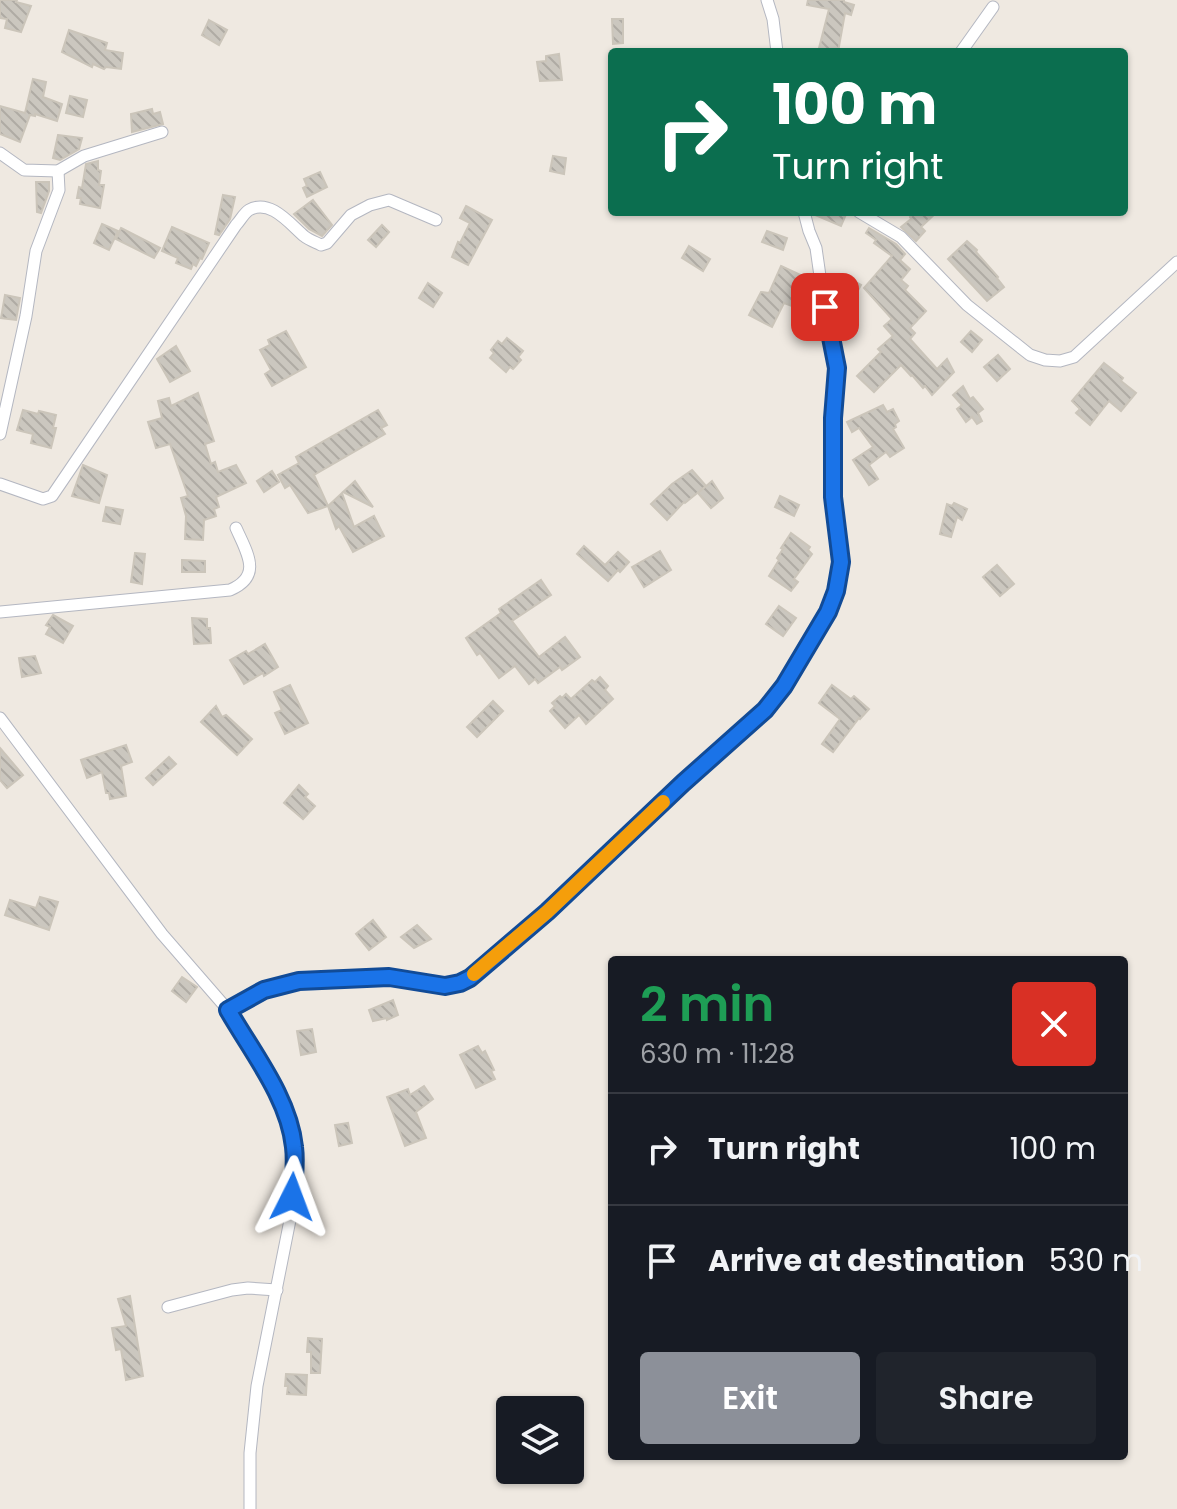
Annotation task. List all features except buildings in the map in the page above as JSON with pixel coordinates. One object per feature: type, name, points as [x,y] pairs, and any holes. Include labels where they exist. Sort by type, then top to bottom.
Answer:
[{"type":"street","points":[[767,0],[777,48]]},
{"type":"street","points":[[964,48],[993,7]]},
{"type":"street","points":[[0,153],[24,170],[58,171],[84,156],[162,132]]},
{"type":"street","points":[[0,434],[26,316],[36,251],[59,190],[58,171]]},
{"type":"street","points":[[0,484],[43,499],[52,496],[249,210],[269,208],[305,237],[321,245],[327,243],[351,215],[389,200],[436,220]]},
{"type":"street","points":[[228,1010],[264,990],[299,981],[389,977],[445,986],[470,978],[577,885],[776,697],[828,612],[836,591],[841,562],[833,497],[833,418],[837,368],[828,332],[816,248],[805,216]]},
{"type":"street","points":[[866,216],[901,237],[967,305],[1030,355],[1045,360],[1060,361],[1074,357],[1177,262]]},
{"type":"street","points":[[0,612],[230,590],[247,580],[250,567],[248,554],[236,528]]},
{"type":"street","points":[[0,718],[162,934],[228,1010],[282,1100],[294,1146],[295,1175],[290,1220],[257,1386],[250,1453],[250,1509]]},
{"type":"street","points":[[168,1307],[232,1290],[277,1290]]},
{"type":"slow traffic","points":[[474,974],[577,885],[663,802]]},
{"type":"route","points":[[292,1197],[294,1146],[282,1100],[228,1010],[264,990],[299,981],[389,977],[445,986],[470,978],[577,885],[683,783],[765,710],[809,645],[828,612],[836,591],[841,562],[833,497],[833,418],[837,368],[825,307]]}]
